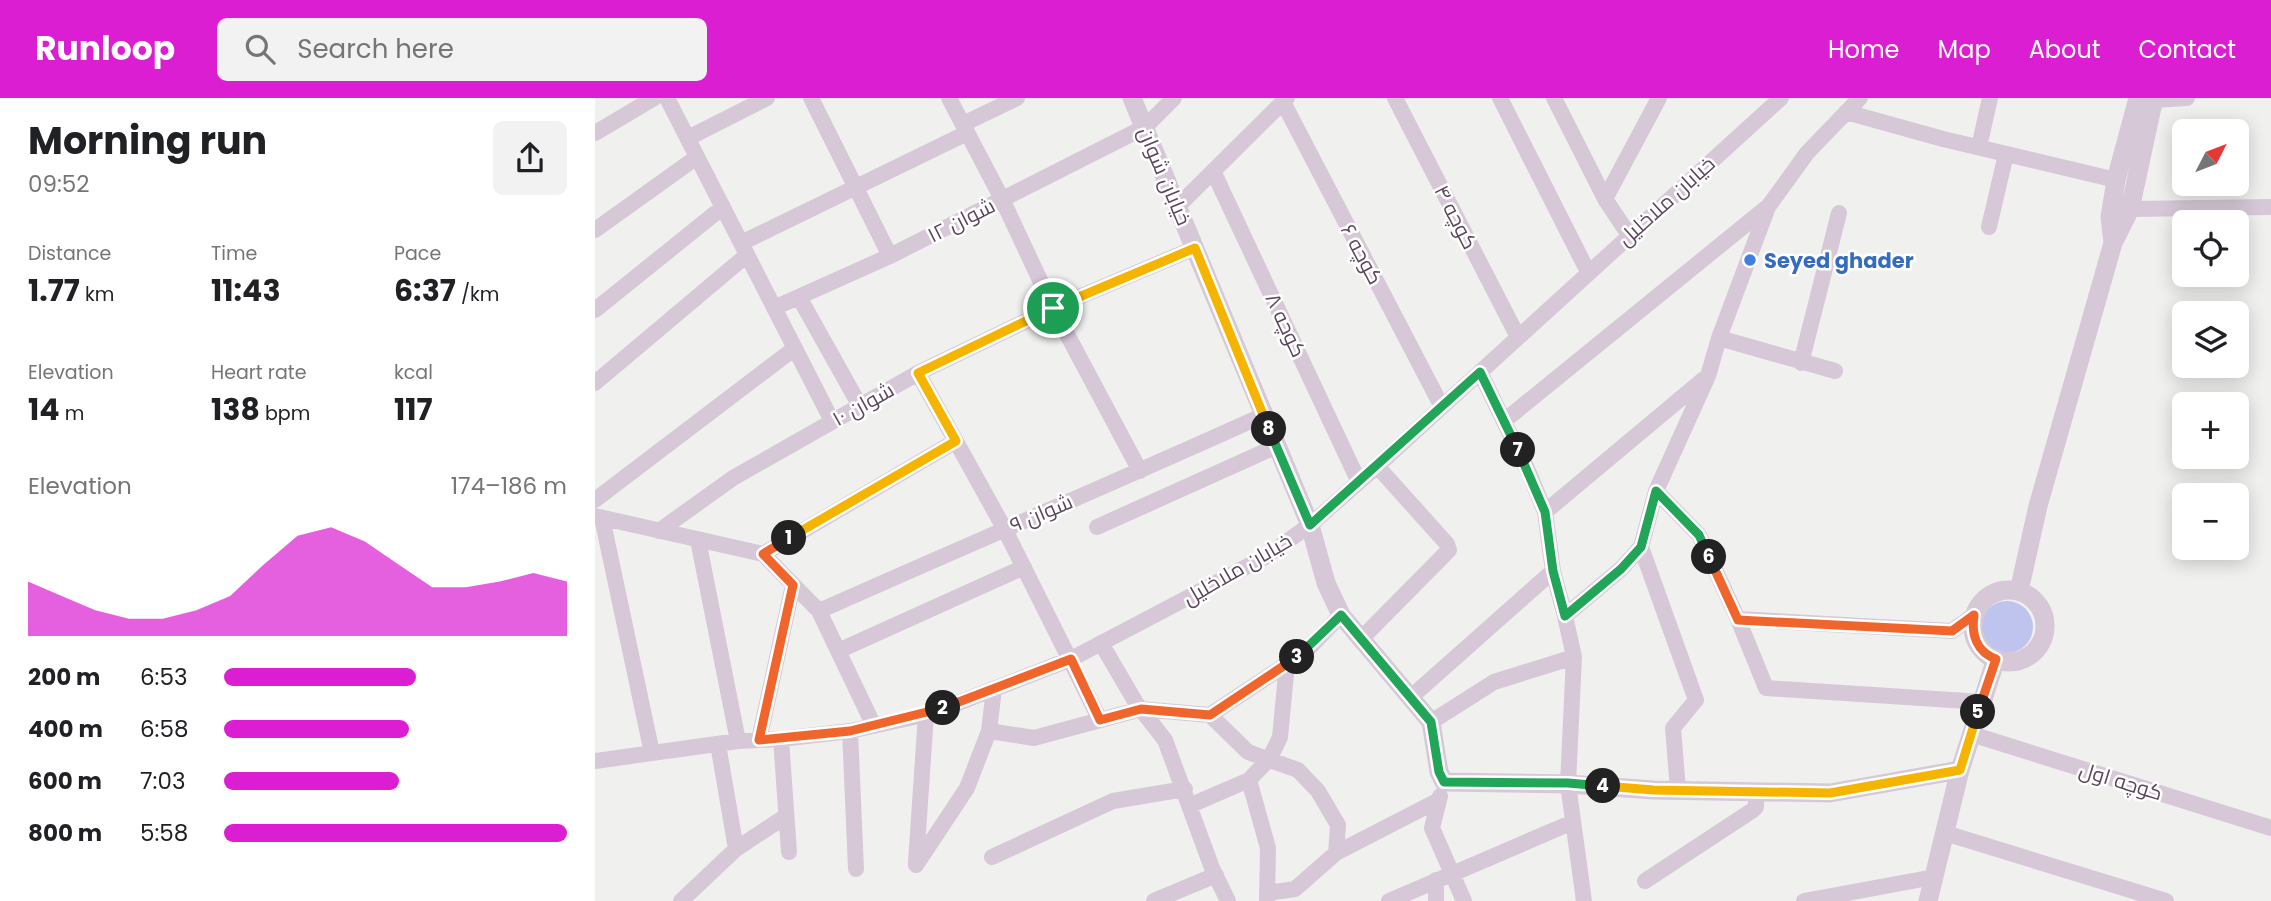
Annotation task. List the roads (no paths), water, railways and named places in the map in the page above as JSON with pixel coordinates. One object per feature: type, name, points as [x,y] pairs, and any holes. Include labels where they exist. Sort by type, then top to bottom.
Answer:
[{"type":"street","points":[[595,134],[654,98]]},
{"type":"street","points":[[667,98],[832,421]]},
{"type":"street","points":[[688,138],[767,98]]},
{"type":"street","points":[[810,98],[890,256]]},
{"type":"street","points":[[949,98],[1002,199],[1053,308],[1140,471]]},
{"type":"street","points":[[595,383],[744,249],[1017,98]]},
{"type":"street","name":"خیابان شوان","points":[[1132,98],[1310,525],[1326,583],[1341,615],[1431,722]]},
{"type":"street","name":"شوان ۱۲","points":[[774,308],[890,256],[1145,127],[1174,98]]},
{"type":"street","name":"کوچه ۴","points":[[1395,98],[1518,337]]},
{"type":"street","points":[[1500,98],[1588,272]]},
{"type":"street","points":[[1554,98],[1605,200],[1629,235]]},
{"type":"street","points":[[1605,200],[1659,98]]},
{"type":"street","name":"خیابان ملاخلیل","points":[[595,761],[738,741],[850,731],[926,714],[1071,659],[1265,557],[1310,525],[1377,466],[1780,98]]},
{"type":"street","points":[[1504,421],[1768,207],[1807,153],[1860,98]]},
{"type":"street","points":[[1979,148],[1990,98]]},
{"type":"street","points":[[2148,99],[2187,98]]},
{"type":"street","points":[[2113,243],[2110,217],[2116,180],[2148,99]]},
{"type":"street","points":[[2019,591],[2038,506],[2113,243],[2130,209],[2148,99]]},
{"type":"street","points":[[1178,206],[1285,100]]},
{"type":"street","name":"کوچه ۶","points":[[1285,100],[1442,407]]},
{"type":"street","points":[[1846,112],[1979,148],[2116,180]]},
{"type":"street","points":[[1989,227],[2006,154]]},
{"type":"street","points":[[595,230],[697,157]]},
{"type":"street","name":"کوچه ۸","points":[[1213,171],[1358,480]]},
{"type":"street","points":[[595,310],[723,207]]},
{"type":"street","points":[[1565,616],[1621,569],[1641,547],[1656,491],[1708,376],[1719,338],[1768,207]]},
{"type":"street","points":[[2130,209],[2271,207]]},
{"type":"street","points":[[1801,363],[1839,214]]},
{"type":"street","name":"شوان ۱۰","points":[[659,531],[733,478],[918,373],[1053,308],[1195,248]]},
{"type":"street","points":[[799,297],[860,405]]},
{"type":"street","points":[[1719,338],[1835,372]]},
{"type":"street","points":[[595,500],[795,348]]},
{"type":"street","points":[[1480,372],[1545,512],[1553,571],[1574,657],[1568,783],[1584,901]]},
{"type":"street","points":[[918,373],[1004,528],[1100,720]]},
{"type":"street","points":[[1545,512],[1708,376]]},
{"type":"street","name":"شوان ۹","points":[[819,611],[1263,415]]},
{"type":"street","points":[[763,554],[956,441]]},
{"type":"street","points":[[1097,527],[1276,446]]},
{"type":"street","points":[[1360,640],[1449,551],[1447,544],[1377,466]]},
{"type":"street","points":[[1656,491],[1699,535],[1766,688],[1982,702]]},
{"type":"street","points":[[652,753],[612,565],[598,517],[763,554],[819,611],[874,726]]},
{"type":"street","points":[[698,540],[738,741]]},
{"type":"street","points":[[1641,547],[1696,700],[1673,728],[1678,790]]},
{"type":"street","points":[[595,569],[612,565]]},
{"type":"street","points":[[838,651],[1024,567]]},
{"type":"street","points":[[1411,697],[1553,571]]},
{"type":"street","points":[[759,740],[793,585]]},
{"type":"street","points":[[1996,591],[2019,591],[2038,604],[2045,625],[2043,638],[2037,649],[2028,657],[2016,662],[1996,659],[1982,650],[1975,640],[1972,628],[1974,615],[1979,605],[1996,591]]},
{"type":"street","points":[[989,731],[1034,738],[1141,709],[1210,715],[1309,648],[1341,615]]},
{"type":"street","points":[[1738,620],[1952,631],[1974,615]]},
{"type":"street","points":[[1101,643],[1141,709],[1165,740],[1228,901]]},
{"type":"street","points":[[1464,901],[1432,828],[1442,791],[1431,722],[1494,682],[1574,657]]},
{"type":"street","points":[[1928,901],[1960,770],[1996,659]]},
{"type":"street","points":[[1191,805],[1249,780],[1270,758],[1280,737],[1287,664]]},
{"type":"street","points":[[926,714],[916,865],[967,788],[989,731],[994,689]]},
{"type":"street","points":[[1210,715],[1248,752],[1298,770],[1318,791],[1338,825],[1336,853]]},
{"type":"street","points":[[850,731],[856,869]]},
{"type":"street","name":"کوچه اول","points":[[1971,734],[2271,828]]},
{"type":"street","points":[[781,739],[789,852]]},
{"type":"street","points":[[718,744],[736,849]]},
{"type":"street","points":[[1249,780],[1268,848],[1267,897],[1298,895],[1336,853],[1442,791],[1568,783],[1678,790],[1830,793],[1960,770]]},
{"type":"street","points":[[992,857],[1113,801],[1185,789]]},
{"type":"street","points":[[1645,881],[1753,810],[1756,807],[1756,792]]},
{"type":"street","points":[[681,901],[736,849],[786,816]]},
{"type":"street","points":[[1389,901],[1573,822]]},
{"type":"street","points":[[1945,833],[2166,901]]},
{"type":"street","points":[[1154,901],[1216,875]]},
{"type":"street","points":[[1804,901],[1934,877]]},
{"type":"street","points":[[1436,880],[1436,901]]},
{"type":"place","name":"Seyed ghader","points":[[1750,260]]}]
